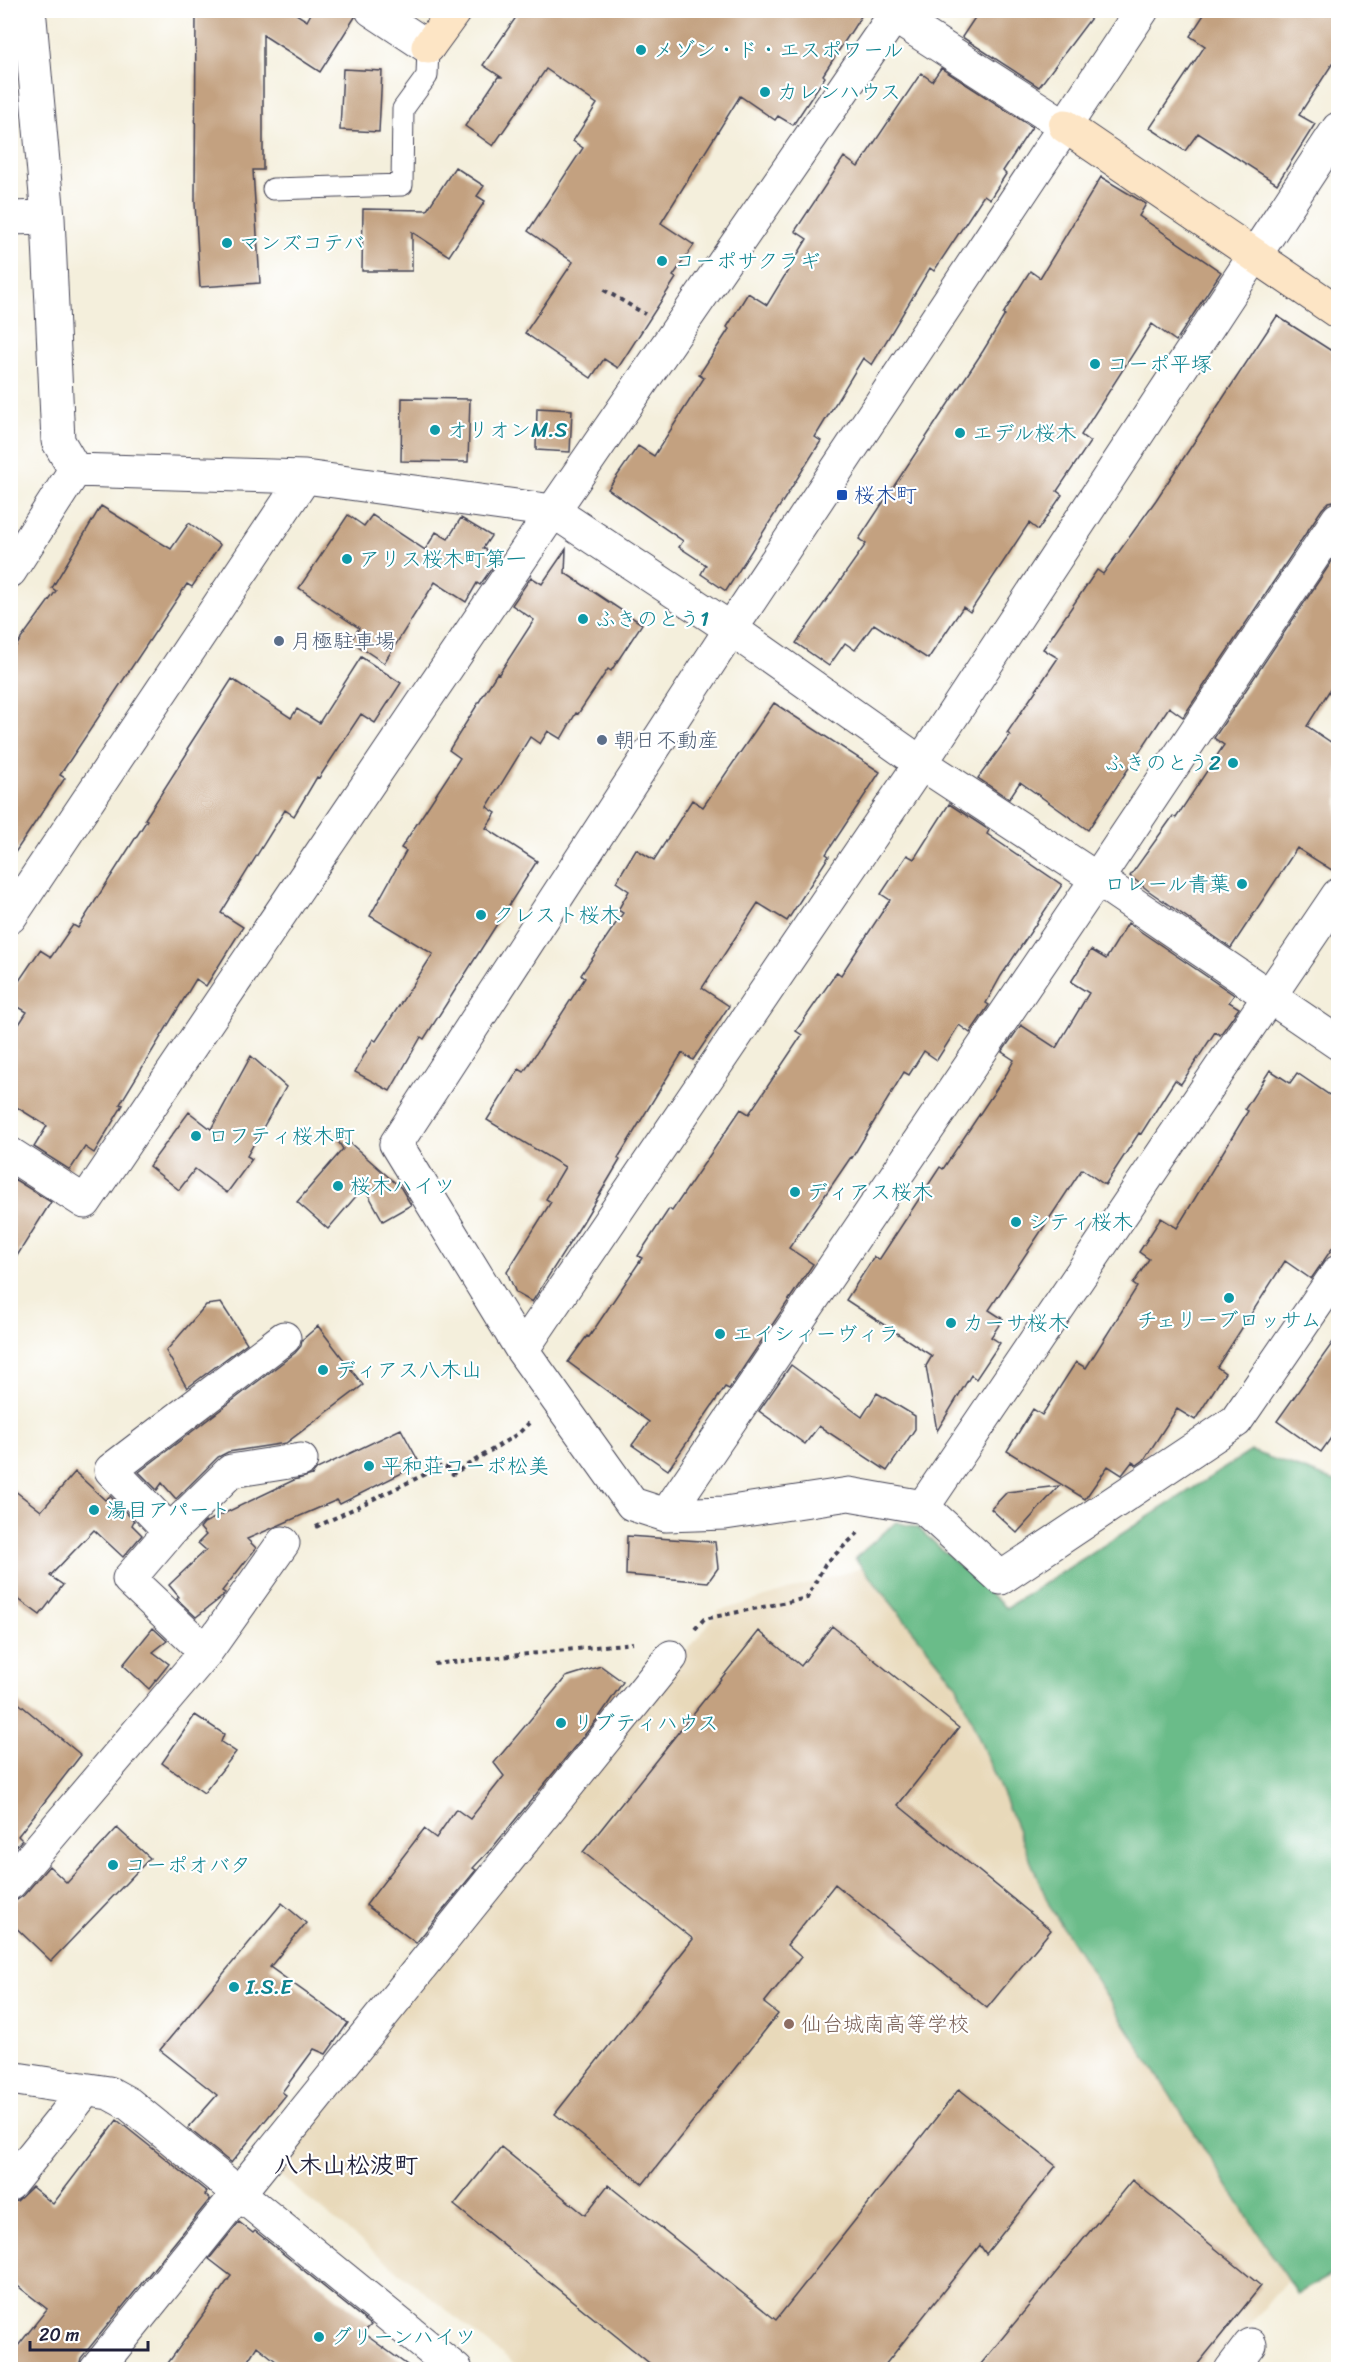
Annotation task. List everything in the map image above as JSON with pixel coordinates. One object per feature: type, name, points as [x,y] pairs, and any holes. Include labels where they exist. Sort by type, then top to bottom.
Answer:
[{"type":"street","points":[[14,10],[30,19],[48,217],[58,441],[75,470]]},
{"type":"street","points":[[372,10],[428,47],[455,10]]},
{"type":"street","points":[[1142,10],[731,630],[396,1144],[522,1350],[632,1504],[666,1515],[725,1513],[849,1494],[923,1508],[1001,1578],[1236,1421],[1338,1272]]},
{"type":"street","points":[[10,1154],[85,1202],[553,511],[896,13],[1338,312]]},
{"type":"street","points":[[522,1350],[921,763],[1338,129]]},
{"type":"street","points":[[10,218],[48,217]]},
{"type":"street","points":[[75,470],[305,477],[553,511],[731,630],[921,763],[1097,879],[1338,1043]]},
{"type":"street","points":[[10,571],[75,470]]},
{"type":"street","points":[[10,916],[305,477]]},
{"type":"street","points":[[666,1515],[1338,519]]},
{"type":"street","points":[[923,1508],[1338,895]]},
{"type":"street","points":[[170,1531],[111,1470],[284,1338]]},
{"type":"street","points":[[206,1652],[129,1579],[170,1531],[231,1471],[301,1460]]},
{"type":"street","points":[[10,1883],[206,1652],[283,1543]]},
{"type":"street","points":[[96,2370],[671,1657]]},
{"type":"street","points":[[10,2078],[109,2093],[129,2104],[456,2370]]},
{"type":"street","points":[[10,2184],[85,2091]]},
{"type":"lane","points":[[273,189],[402,185],[403,109],[427,76],[428,47]]},
{"type":"path","points":[[604,290],[676,333]]},
{"type":"path","points":[[283,1543],[444,1465],[453,1474],[519,1433],[556,1398]]},
{"type":"path","points":[[434,1664],[646,1642],[671,1657],[704,1619],[807,1598],[825,1564],[863,1528]]},
{"type":"shaded area","name":"仙台城南高等学校","points":[[861,1568],[939,1613],[1336,2220],[1214,2369],[520,2369],[269,2167],[719,1611]]},
{"type":"green space","points":[[1251,1451],[1338,1482],[1338,2271],[1297,2294],[1050,1907],[956,1684],[855,1558],[896,1522],[918,1528],[1006,1608]]},
{"type":"building","points":[[196,10],[290,10],[307,21],[313,10],[354,10],[355,17],[320,72],[263,35],[263,170],[253,170],[260,283],[200,287],[195,203]]},
{"type":"building","points":[[521,10],[865,10],[793,125],[778,116],[775,120],[740,96],[661,223],[694,245],[673,276],[676,278],[618,368],[604,359],[591,378],[525,333],[573,262],[528,231],[583,148],[573,141],[597,104],[546,69],[493,146],[465,126],[498,77],[501,77],[483,65]]},
{"type":"building","points":[[980,10],[1097,10],[1039,87],[962,37]]},
{"type":"building","points":[[1207,10],[1338,10],[1338,55],[1299,115],[1315,124],[1277,184],[1198,133],[1185,151],[1150,128],[1205,46],[1190,36]]},
{"type":"building","points":[[941,68],[1032,127],[1003,171],[1006,174],[990,199],[984,195],[934,271],[930,268],[872,365],[863,358],[815,437],[821,441],[726,591],[701,574],[706,565],[679,547],[683,541],[608,489],[638,446],[654,456],[704,378],[699,375],[729,329],[727,327],[748,293],[767,305],[807,239],[795,231],[844,157],[858,167],[921,73],[932,81]]},
{"type":"building","points":[[343,69],[382,71],[379,132],[340,130]]},
{"type":"building","points":[[455,167],[484,186],[477,196],[485,201],[449,256],[412,232],[412,271],[362,271],[363,209],[427,210]]},
{"type":"building","points":[[1101,177],[1146,204],[1139,216],[1221,272],[1176,341],[1152,324],[1081,435],[1090,442],[1057,491],[1062,495],[1038,530],[1029,523],[970,612],[963,607],[928,659],[874,624],[855,650],[845,643],[829,666],[796,643],[866,544],[859,539],[983,351],[1030,271],[1040,278]]},
{"type":"building","points":[[1277,316],[1338,355],[1338,500],[1329,502],[1322,509],[1183,717],[1169,707],[1088,830],[1020,782],[1009,799],[978,778],[1010,735],[1007,733],[1058,658],[1043,649],[1097,570],[1103,574],[1156,500]]},
{"type":"building","name":"オリオンM.S","points":[[402,398],[470,399],[468,462],[401,461]]},
{"type":"building","points":[[537,408],[572,410],[570,452],[536,450]]},
{"type":"building","points":[[101,506],[171,549],[189,523],[220,545],[192,587],[187,584],[60,775],[65,778],[10,860],[10,654],[56,591],[52,588]]},
{"type":"building","points":[[348,515],[364,526],[372,515],[425,550],[436,532],[448,539],[461,518],[491,536],[483,548],[499,558],[480,585],[477,583],[466,602],[435,582],[384,663],[351,641],[359,628],[299,588]]},
{"type":"building","points":[[566,549],[565,573],[642,624],[611,671],[608,669],[578,714],[576,713],[561,739],[548,731],[540,744],[530,737],[487,807],[496,813],[486,828],[537,861],[424,1039],[421,1037],[390,1091],[355,1072],[373,1039],[376,1041],[433,954],[370,916],[406,851],[401,848],[460,758],[449,750],[497,673],[499,674],[534,620],[512,605],[531,577],[542,584]]},
{"type":"building","points":[[1338,552],[1338,677],[1307,726],[1338,747],[1338,874],[1297,848],[1231,948],[1130,876],[1173,816],[1176,818],[1224,745],[1214,738]]},
{"type":"building","points":[[361,657],[401,683],[375,723],[361,714],[319,778],[317,777],[294,816],[285,810],[221,913],[243,927],[206,986],[196,979],[120,1104],[123,1105],[94,1153],[85,1147],[70,1170],[34,1147],[47,1126],[10,1103],[10,1038],[27,1012],[10,1002],[10,994],[40,950],[51,957],[73,925],[78,928],[147,820],[145,819],[189,750],[187,749],[232,679],[291,718],[297,709],[319,723]]},
{"type":"building","points":[[774,703],[880,772],[826,854],[829,856],[787,921],[758,903],[702,988],[729,1006],[693,1060],[682,1053],[618,1158],[620,1160],[583,1222],[532,1302],[516,1293],[507,1272],[551,1202],[546,1199],[565,1167],[487,1120],[519,1069],[524,1072],[585,978],[581,975],[623,913],[618,910],[629,891],[616,882],[636,849],[654,860],[692,800],[703,807]]},
{"type":"building","points":[[949,804],[989,830],[987,834],[1062,885],[1001,976],[986,1003],[989,1005],[970,1033],[959,1025],[937,1060],[924,1051],[909,1075],[904,1072],[852,1158],[789,1248],[813,1264],[729,1389],[725,1387],[668,1470],[632,1445],[649,1422],[568,1362],[587,1336],[589,1337],[642,1258],[638,1256],[669,1209],[672,1211],[741,1109],[749,1114],[802,1035],[796,1031],[837,972],[841,975],[890,900],[881,894],[907,855],[914,859]]},
{"type":"building","points":[[1128,923],[1234,995],[1229,1002],[1239,1008],[1220,1035],[1215,1032],[1181,1084],[1175,1080],[1105,1185],[1082,1169],[989,1310],[1003,1319],[991,1337],[1000,1343],[976,1379],[971,1375],[937,1431],[926,1366],[932,1356],[846,1300],[874,1257],[879,1260],[940,1167],[943,1169],[1007,1073],[1014,1060],[1002,1052],[1021,1025],[1056,1048],[1089,993],[1071,982],[1091,950],[1106,959]]},
{"type":"building","points":[[251,1056],[286,1087],[247,1156],[252,1159],[227,1193],[195,1169],[179,1190],[149,1166],[189,1112],[211,1129]]},
{"type":"building","points":[[1270,1070],[1290,1083],[1297,1073],[1338,1101],[1338,1240],[1311,1279],[1285,1261],[1217,1367],[1225,1373],[1195,1420],[1177,1409],[1144,1460],[1137,1465],[1132,1462],[1122,1475],[1108,1466],[1085,1499],[1007,1451],[1033,1409],[1042,1415],[1076,1362],[1086,1368],[1137,1287],[1133,1284],[1149,1259],[1139,1252],[1161,1218],[1177,1228],[1248,1111],[1245,1109]]},
{"type":"building","name":"桜木ハイツ","points":[[341,1135],[401,1188],[411,1205],[383,1221],[364,1187],[328,1229],[297,1202],[343,1149],[336,1138]]},
{"type":"building","points":[[14,1179],[51,1202],[10,1267],[10,1185]]},
{"type":"building","points":[[221,1303],[247,1343],[187,1388],[166,1351],[206,1305]]},
{"type":"building","points":[[318,1326],[363,1385],[286,1443],[228,1452],[218,1457],[176,1499],[162,1483],[157,1490],[139,1472],[295,1353],[301,1346],[302,1340]]},
{"type":"building","points":[[1338,1335],[1338,1428],[1321,1452],[1277,1421]]},
{"type":"building","points":[[791,1365],[862,1417],[877,1393],[915,1416],[915,1429],[887,1471],[819,1426],[805,1444],[759,1411]]},
{"type":"building","points":[[401,1429],[420,1464],[340,1504],[337,1500],[247,1539],[256,1548],[222,1591],[225,1593],[222,1597],[196,1617],[177,1599],[179,1597],[169,1585],[206,1550],[198,1543],[206,1535],[200,1528],[204,1523],[294,1480],[312,1475],[317,1469]]},
{"type":"building","points":[[75,1472],[105,1500],[110,1496],[134,1521],[132,1525],[142,1535],[123,1557],[94,1530],[50,1576],[63,1585],[40,1615],[10,1593],[10,1487],[41,1511]]},
{"type":"building","points":[[1059,1486],[1017,1533],[991,1509],[1007,1492]]},
{"type":"building","points":[[627,1536],[715,1542],[718,1568],[708,1582],[626,1575]]},
{"type":"building","points":[[832,1626],[959,1728],[898,1805],[1051,1930],[987,2008],[835,1884],[787,1945],[801,1957],[764,2003],[778,2014],[643,2184],[555,2114],[693,1939],[583,1852],[759,1631],[801,1666]]},
{"type":"building","points":[[153,1628],[167,1641],[153,1652],[169,1664],[149,1689],[123,1665]]},
{"type":"building","points":[[601,1666],[623,1682],[599,1717],[493,1847],[473,1868],[476,1870],[416,1943],[366,1905],[424,1829],[436,1838],[456,1809],[470,1819],[504,1776],[494,1763],[566,1677]]},
{"type":"building","points":[[10,1696],[81,1755],[18,1836],[22,1840],[10,1853]]},
{"type":"building","points":[[195,1715],[224,1734],[221,1742],[236,1752],[204,1793],[162,1763]]},
{"type":"building","points":[[117,1828],[150,1858],[51,1961],[10,1922],[10,1901],[17,1900],[24,1895],[49,1866],[67,1883]]},
{"type":"building","points":[[282,1903],[306,1923],[270,1967],[348,2023],[326,2054],[314,2049],[282,2092],[286,2095],[231,2163],[188,2128],[217,2095],[160,2050]]},
{"type":"building","points":[[959,2089],[1056,2166],[986,2254],[980,2245],[881,2370],[658,2370],[454,2205],[501,2147],[585,2215],[608,2185],[776,2320]]},
{"type":"building","points":[[117,2120],[207,2192],[205,2195],[210,2199],[81,2358],[78,2370],[10,2370],[10,2356],[47,2309],[10,2280],[10,2202],[17,2201],[32,2187],[53,2204]]},
{"type":"building","points":[[1132,2180],[1261,2286],[1193,2370],[976,2370]]},
{"type":"building","points":[[239,2222],[253,2233],[255,2231],[371,2325],[363,2333],[414,2370],[287,2370],[257,2346],[242,2370],[163,2370],[231,2276],[209,2259]]},
{"type":"place","name":"メゾン・ド・エスポワール","points":[[641,50]]},
{"type":"place","name":"カレンハウス","points":[[765,92]]},
{"type":"place","name":"マンズコテバ","points":[[227,243]]},
{"type":"place","name":"コーポサクラギ","points":[[662,261]]},
{"type":"place","name":"コーポ平塚","points":[[1095,364]]},
{"type":"place","name":"オリオンM.S","points":[[435,430]]},
{"type":"place","name":"エデル桜木","points":[[960,433]]},
{"type":"place","name":"桜木町","points":[[842,495]]},
{"type":"place","name":"アリス桜木町第一","points":[[347,559]]},
{"type":"place","name":"ふきのとう1","points":[[583,619]]},
{"type":"place","name":"月極駐車場","points":[[279,641]]},
{"type":"place","name":"朝日不動産","points":[[602,740]]},
{"type":"place","name":"ふきのとう2","points":[[1233,763]]},
{"type":"place","name":"ロレール青葉","points":[[1242,884]]},
{"type":"place","name":"クレスト桜木","points":[[481,915]]},
{"type":"place","name":"ロフティ桜木町","points":[[196,1136]]},
{"type":"place","name":"桜木ハイツ","points":[[338,1186]]},
{"type":"place","name":"ディアス桜木","points":[[795,1192]]},
{"type":"place","name":"シティ桜木","points":[[1016,1222]]},
{"type":"place","name":"チェリーブロッサム","points":[[1229,1298]]},
{"type":"place","name":"カーサ桜木","points":[[951,1323]]},
{"type":"place","name":"エイシィーヴィラ","points":[[720,1334]]},
{"type":"place","name":"ディアス八木山","points":[[323,1370]]},
{"type":"place","name":"平和荘コーポ松美","points":[[369,1466]]},
{"type":"place","name":"湯目アパート","points":[[94,1510]]},
{"type":"place","name":"リブティハウス","points":[[561,1723]]},
{"type":"place","name":"コーポオバタ","points":[[113,1865]]},
{"type":"place","name":"I.S.E","points":[[234,1987]]},
{"type":"place","name":"仙台城南高等学校","points":[[789,2024]]},
{"type":"place","name":"グリーンハイツ","points":[[319,2337]]},
{"type":"district","name":"八木山松波町","points":[[346,2165]]}]
